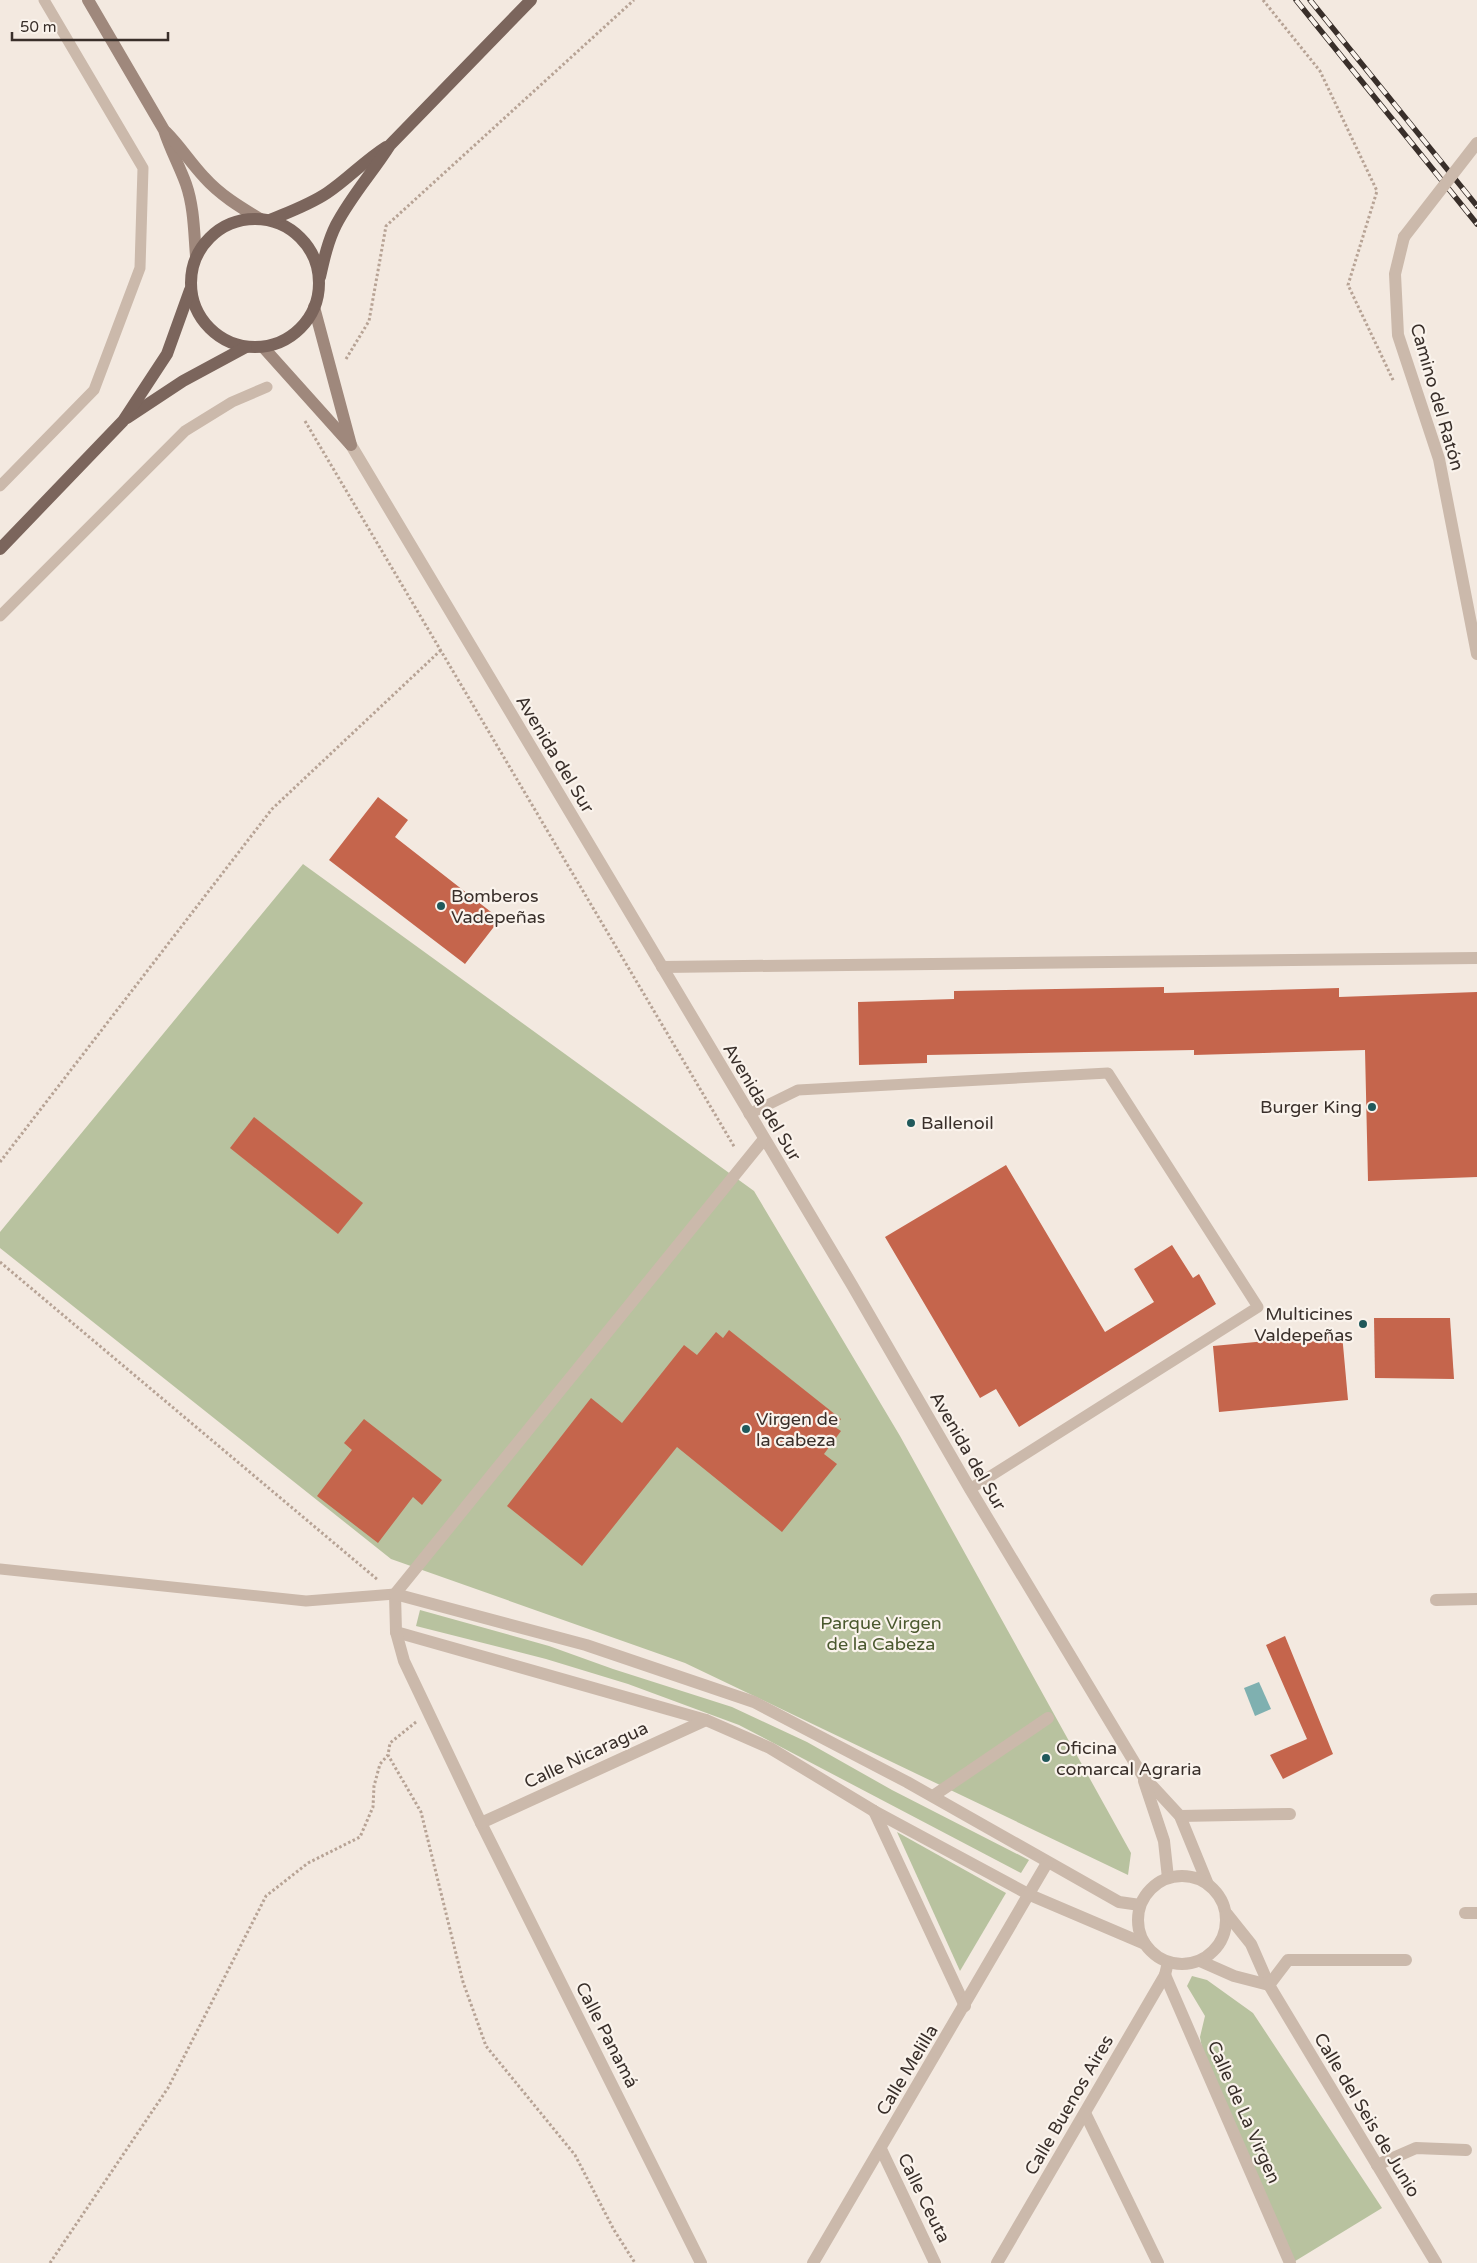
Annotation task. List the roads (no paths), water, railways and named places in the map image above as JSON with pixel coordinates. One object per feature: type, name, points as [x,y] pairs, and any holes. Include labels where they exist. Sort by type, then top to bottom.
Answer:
[{"type":"main road","points":[[88,0],[164,130],[171,154],[185,184],[193,211],[196,256]]},
{"type":"main road","points":[[190,290],[196,310],[208,328],[226,341],[246,347],[263,347],[279,343],[294,334],[306,322],[314,307],[318,294],[319,279],[336,226],[354,196],[390,145],[531,0]]},
{"type":"main road","points":[[164,130],[182,147],[195,167],[215,189],[234,204],[265,220],[289,228],[304,242],[315,259],[319,279]]},
{"type":"main road","points":[[0,549],[123,421],[167,354],[190,290],[191,272],[196,256],[207,240],[222,227],[241,220],[265,220],[311,203],[328,193],[364,161],[390,145]]},
{"type":"main road","name":"Avenida del Sur","points":[[314,307],[351,445]]},
{"type":"main road","points":[[123,421],[183,382],[246,347]]},
{"type":"main road","name":"Avenida del Sur","points":[[263,347],[351,445]]},
{"type":"street","name":"Camino del Ratón","points":[[1477,142],[1404,238],[1395,274],[1398,335],[1439,459],[1477,654]]},
{"type":"street","name":"Avenida del Sur","points":[[351,445],[970,1489],[1143,1776],[1180,1816],[1207,1882]]},
{"type":"street","points":[[662,967],[1477,958]]},
{"type":"street","points":[[764,1139],[395,1594],[586,1645],[754,1702],[932,1796],[1119,1902],[1140,1905]]},
{"type":"street","name":"Calle Panamá","points":[[395,1594],[396,1632],[404,1661],[481,1823],[701,2263]]},
{"type":"street","points":[[1436,1600],[1477,1599]]},
{"type":"street","points":[[396,1632],[706,1720],[770,1748],[874,1811],[1030,1895],[1145,1944]]},
{"type":"street","points":[[932,1796],[1048,1718]]},
{"type":"street","name":"Calle Nicaragua","points":[[481,1823],[706,1720]]},
{"type":"street","name":"Avenida del Sur","points":[[1143,1776],[1164,1841],[1168,1878]]},
{"type":"street","points":[[874,1811],[965,2006]]},
{"type":"street","points":[[1180,1816],[1290,1814]]},
{"type":"street","name":"Calle Melilla","points":[[813,2263],[1048,1863]]},
{"type":"street","points":[[1188,1876],[1207,1882],[1223,1902],[1226,1914],[1226,1929],[1221,1942],[1212,1953],[1200,1961],[1166,1968],[1145,1944],[1139,1932],[1138,1918],[1140,1905],[1147,1893],[1156,1884],[1168,1878],[1188,1876]]},
{"type":"street","name":"Calle del Seis de Junio","points":[[1226,1914],[1251,1944],[1269,1985],[1432,2262]]},
{"type":"street","points":[[1200,1961],[1234,1976],[1269,1985],[1288,1960],[1406,1960]]},
{"type":"street","name":"Calle Buenos Aires","points":[[997,2263],[1085,2113],[1166,1968]]},
{"type":"street","name":"Calle de La Virgen","points":[[1166,1968],[1290,2263]]},
{"type":"street","points":[[1085,2113],[1158,2263]]},
{"type":"street","points":[[1376,2165],[1416,2148],[1466,2150]]},
{"type":"street","name":"Calle Ceuta","points":[[880,2149],[935,2263]]},
{"type":"lane","points":[[0,486],[94,390],[140,268],[143,168],[44,0]]},
{"type":"lane","points":[[0,616],[185,431],[232,402],[267,388]]},
{"type":"lane","points":[[749,1114],[798,1090],[1108,1074],[1258,1307],[970,1489]]},
{"type":"lane","points":[[0,1569],[306,1601],[395,1594]]},
{"type":"water","points":[[1259,1682],[1271,1709],[1255,1716],[1244,1688]]},
{"type":"railway","points":[[1296,0],[1477,224]]},
{"type":"railway","points":[[1310,0],[1477,206]]},
{"type":"place","name":"Bomberos Vadepeñas","points":[[441,906]]},
{"type":"place","name":"Burger King","points":[[1372,1107]]},
{"type":"place","name":"Ballenoil","points":[[911,1123]]},
{"type":"place","name":"Multicines Valdepeñas","points":[[1363,1324]]},
{"type":"place","name":"Virgen de la cabeza","points":[[746,1429]]},
{"type":"place","name":"Oficina comarcal Agraria","points":[[1046,1758]]},
{"type":"park label","name":"Parque Virgen de la Cabeza","points":[[881,1634]]}]
